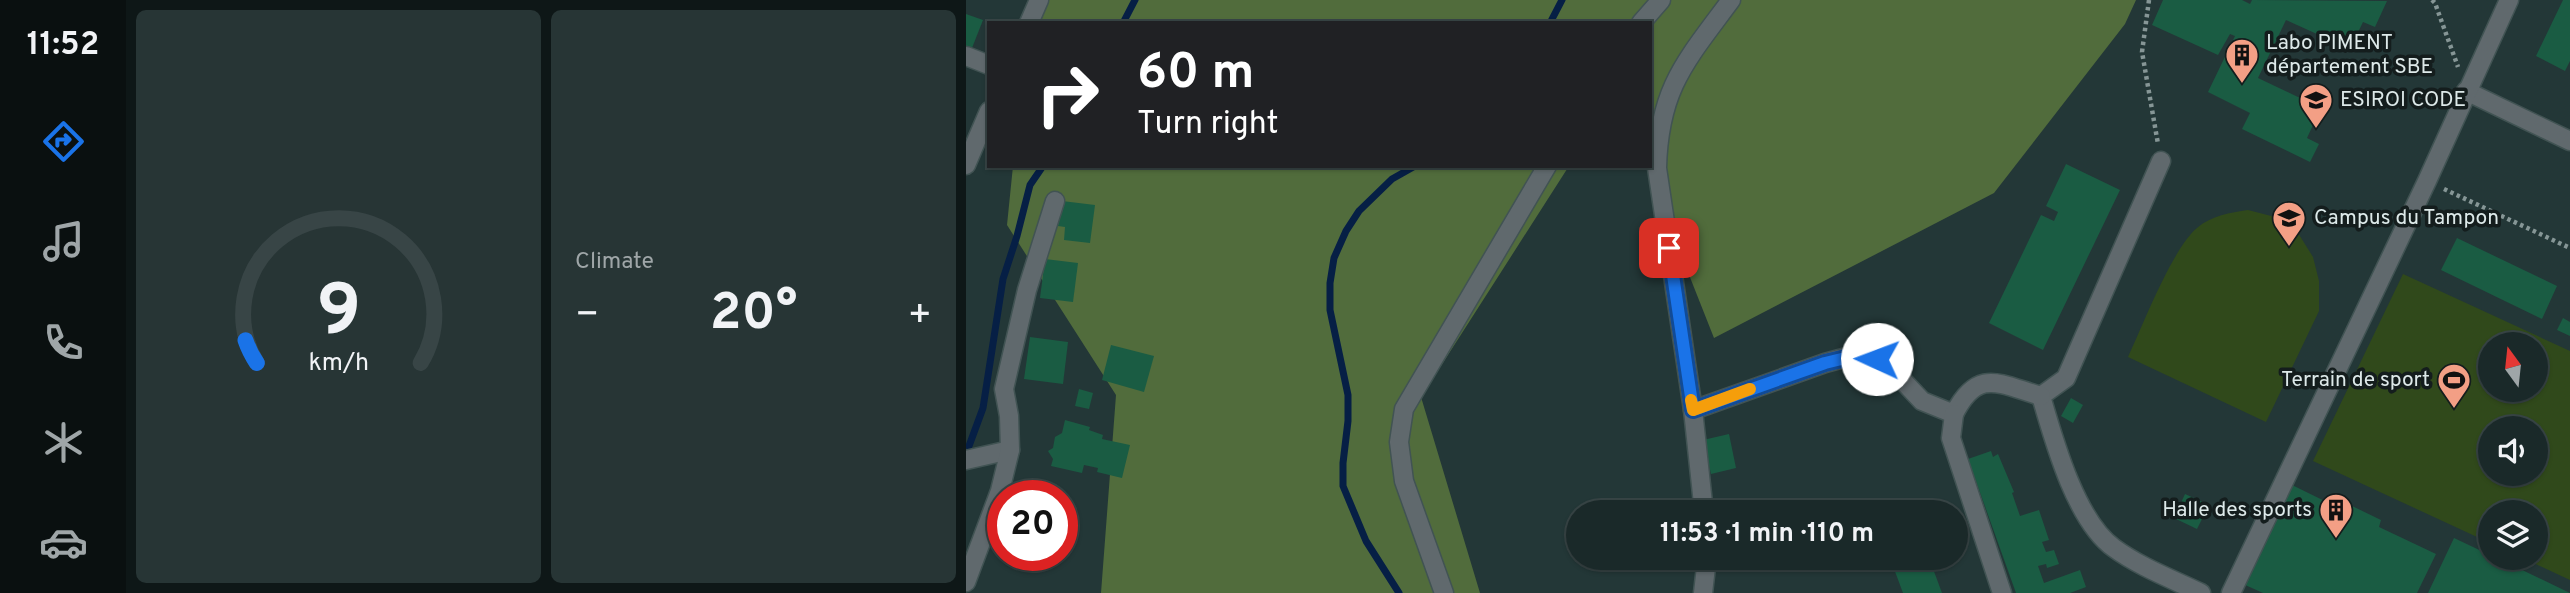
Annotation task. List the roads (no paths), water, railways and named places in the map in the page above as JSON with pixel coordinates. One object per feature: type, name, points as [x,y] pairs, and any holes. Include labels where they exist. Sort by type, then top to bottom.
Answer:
[{"type":"street","points":[[1030,21],[1039,0]]},
{"type":"street","points":[[1643,21],[1661,0]]},
{"type":"street","points":[[1703,500],[1693,410],[1657,168],[1658,135],[1667,96],[1684,62],[1731,0]]},
{"type":"street","points":[[2231,593],[2427,181],[2509,0]]},
{"type":"street","points":[[966,56],[987,64]]},
{"type":"street","points":[[2466,91],[2570,141]]},
{"type":"street","points":[[966,164],[987,116]]},
{"type":"street","points":[[2041,396],[2066,378],[2161,161]]},
{"type":"street","points":[[1444,593],[1404,481],[1399,442],[1404,410],[1547,168]]},
{"type":"street","points":[[966,582],[1000,491],[1010,450],[1009,416],[1004,389],[1027,290],[1055,201]]},
{"type":"street","points":[[1693,410],[1825,363],[1858,355],[1877,359],[1889,366],[1922,401],[1954,414]]},
{"type":"street","points":[[2002,593],[1951,438],[1954,414],[1964,395],[1977,384],[1991,383],[2041,396]]},
{"type":"street","points":[[2041,396],[2082,511],[2095,530],[2115,549],[2201,593]]},
{"type":"street","points":[[966,460],[1010,450]]},
{"type":"street","points":[[1703,593],[1706,570]]},
{"type":"waterway","points":[[1124,21],[1135,0]]},
{"type":"waterway","points":[[1551,21],[1562,0]]},
{"type":"waterway","points":[[969,446],[983,408],[1003,279],[1030,185],[1042,168]]},
{"type":"waterway","points":[[1399,593],[1366,541],[1343,486],[1348,395],[1330,310],[1330,283],[1334,258],[1359,211],[1392,179],[1411,168]]},
{"type":"place","name":"Labo PIMENT département SBE","points":[[2242,85]]},
{"type":"place","name":"ESIROI CODE","points":[[2316,130]]},
{"type":"place","name":"Campus du Tampon","points":[[2289,248]]},
{"type":"place","name":"Terrain de sport","points":[[2454,410]]},
{"type":"place","name":"Halle des sports","points":[[2336,540]]}]
